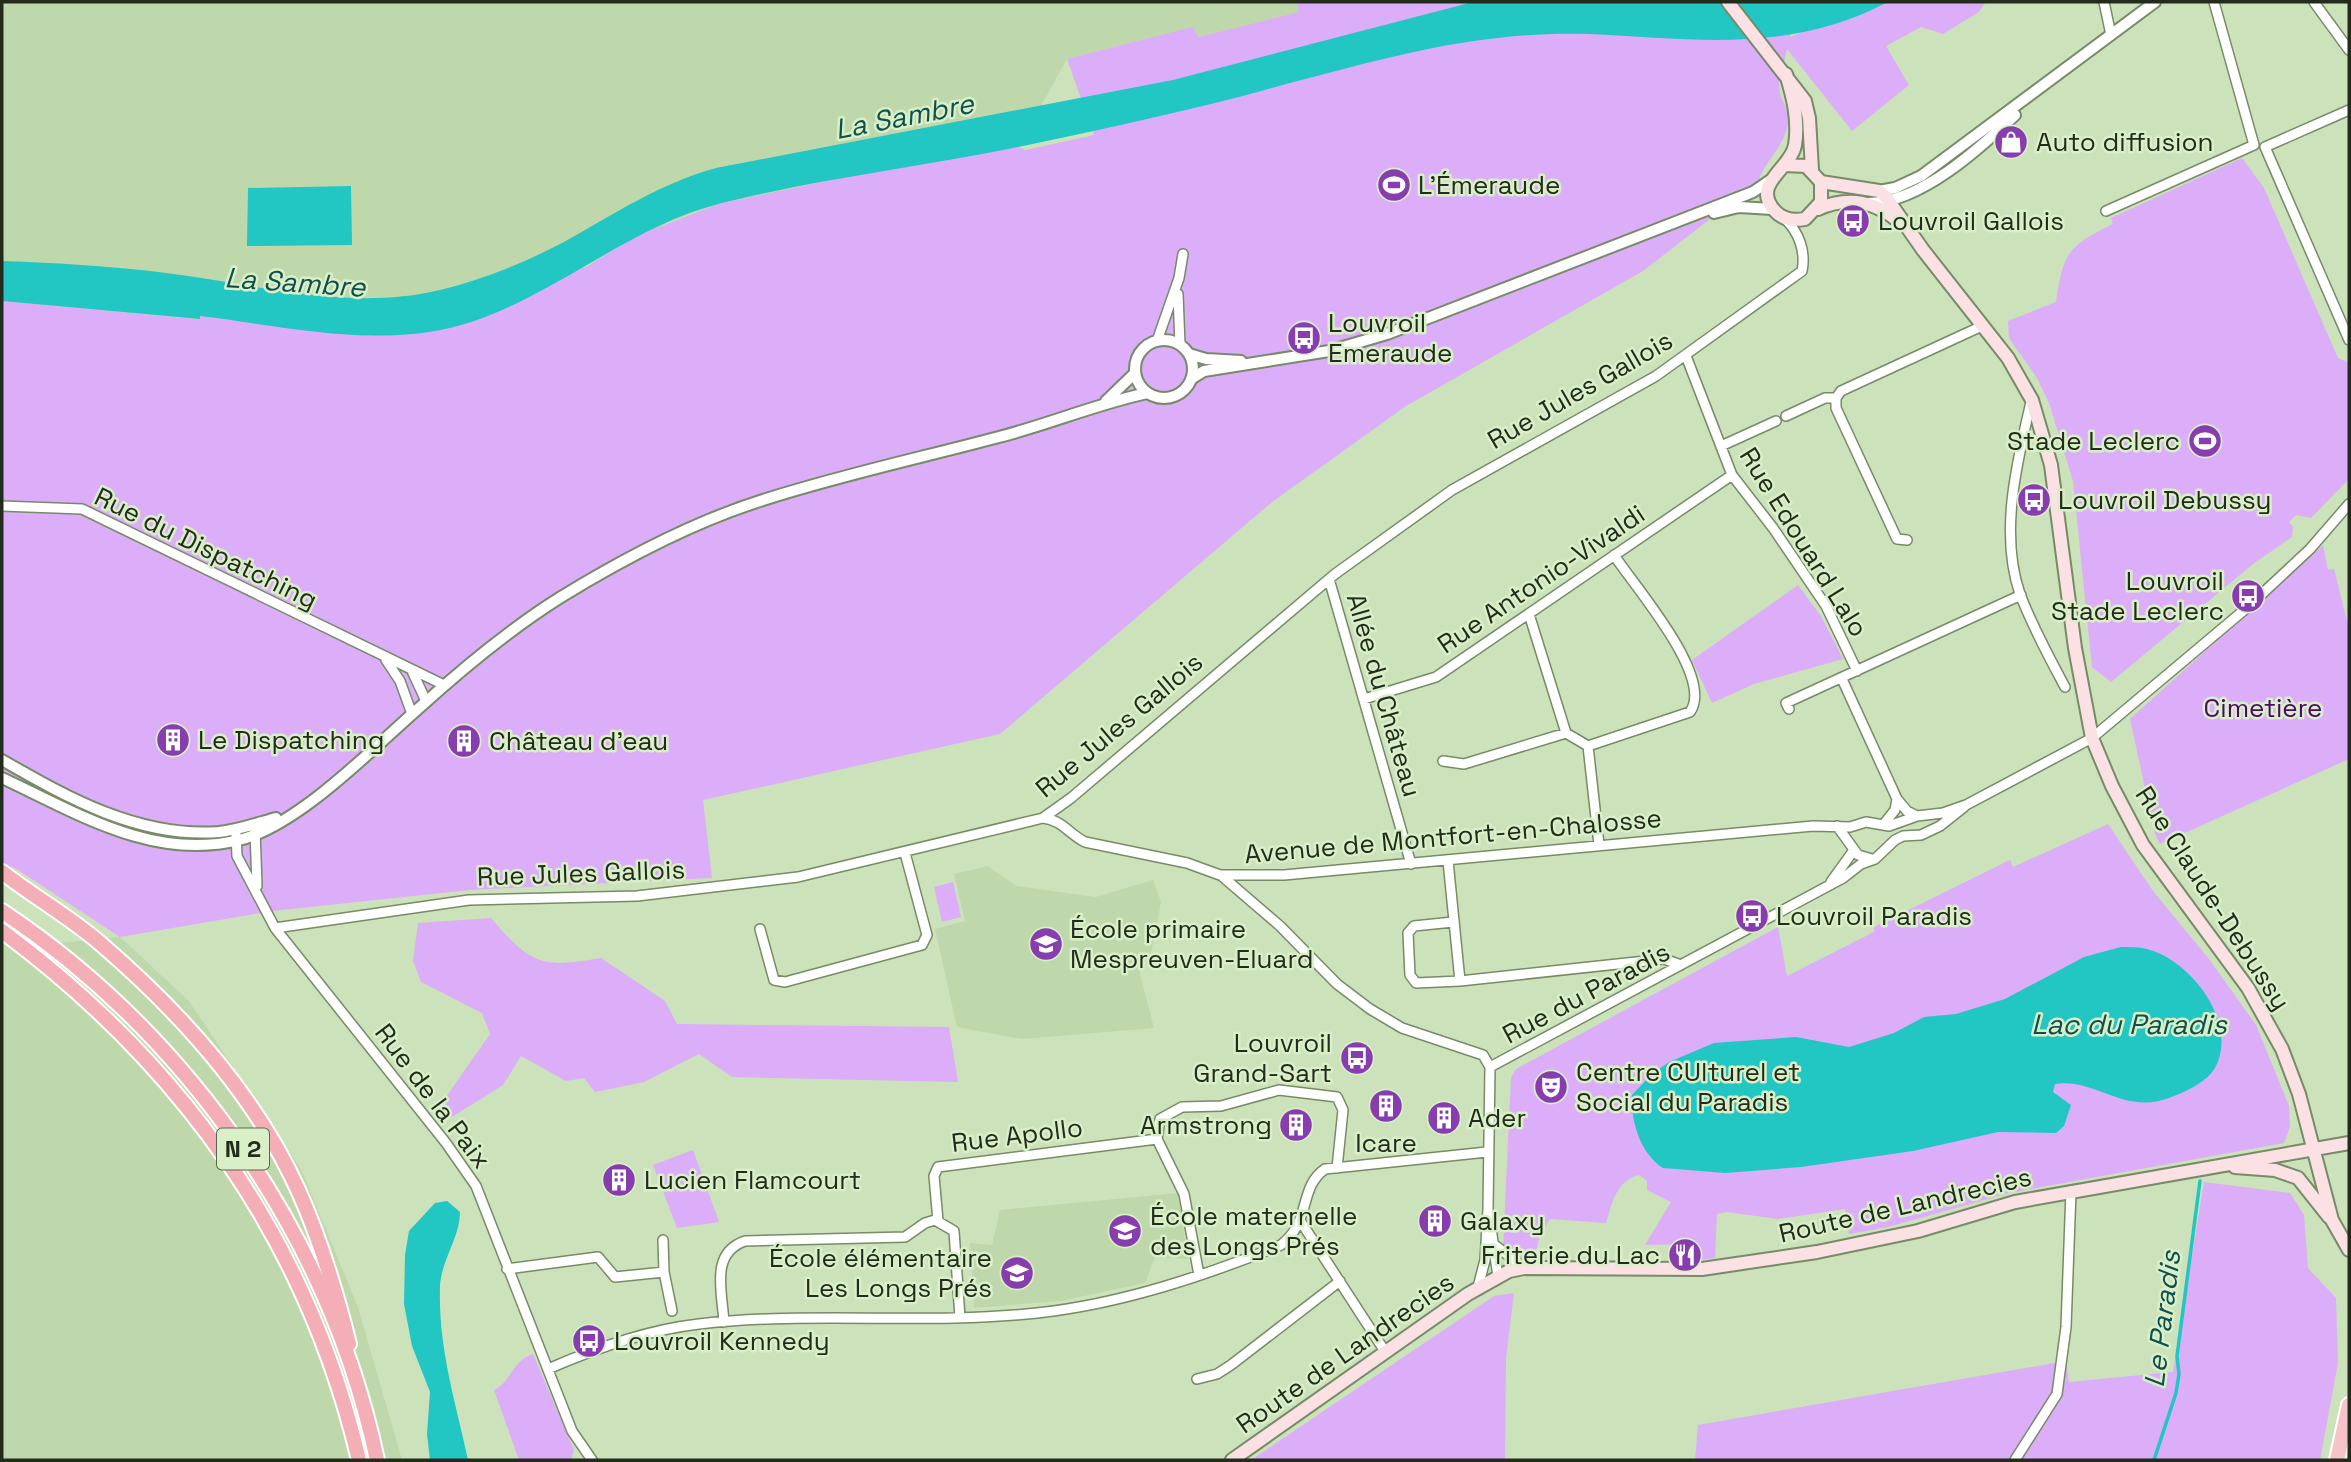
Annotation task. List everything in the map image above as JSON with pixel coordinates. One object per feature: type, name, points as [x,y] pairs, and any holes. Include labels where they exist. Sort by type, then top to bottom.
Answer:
[{"type":"highway","points":[[2,872],[100,943],[161,1000],[197,1037],[256,1117],[299,1191],[329,1269],[367,1413]]},
{"type":"highway","name":"N 2","points":[[2,911],[85,973],[141,1025],[195,1085],[263,1179],[320,1289],[367,1413],[377,1460]]},
{"type":"highway","name":"N 2","points":[[2,931],[86,999],[132,1044],[180,1096],[221,1149],[267,1224],[302,1293],[343,1397],[359,1460]]},
{"type":"main road","points":[[1728,2],[1778,62],[1805,101],[1810,118],[1812,170]]},
{"type":"main road","points":[[1786,74],[1793,97],[1797,134],[1795,149],[1769,181],[1767,196],[1772,209],[1784,218],[1805,219],[1818,209],[1839,202],[1870,203],[1883,208],[1918,242]]},
{"type":"main road","points":[[1784,165],[1799,165],[1812,170],[1821,182],[1823,195],[1818,209]]},
{"type":"main road","points":[[1821,182],[1879,191],[1891,202],[1918,242]]},
{"type":"main road","name":"Rue Claude-Debussy","points":[[1918,242],[2008,358],[2032,400],[2051,465],[2075,648],[2092,738],[2112,786],[2143,845],[2218,947],[2267,1021],[2291,1072],[2332,1220],[2349,1250]]},
{"type":"main road","name":"Route de Landrecies","points":[[1232,1460],[1478,1287],[1524,1268],[1723,1267],[1870,1242],[2015,1202],[2349,1143]]},
{"type":"main road","points":[[2217,1165],[2275,1170],[2298,1178],[2332,1220]]},
{"type":"main road","points":[[2337,1460],[2349,1405]]},
{"type":"street","points":[[2104,2],[2111,35]]},
{"type":"street","points":[[1879,191],[1895,188],[1921,176],[2155,2]]},
{"type":"street","points":[[2214,2],[2254,145]]},
{"type":"street","points":[[2314,2],[2349,46]]},
{"type":"street","points":[[1870,203],[1891,202],[1907,196],[1954,166],[2000,129],[2039,90]]},
{"type":"street","points":[[2106,211],[2254,145],[2265,147],[2349,110]]},
{"type":"street","points":[[1954,166],[1953,158],[2001,118]]},
{"type":"street","points":[[2265,147],[2349,340]]},
{"type":"street","points":[[1191,379],[1204,372],[1329,351],[1387,334],[1753,192],[1769,181]]},
{"type":"street","points":[[1641,236],[1739,207],[1772,209]]},
{"type":"street","points":[[1784,218],[1793,227],[1802,248]]},
{"type":"street","points":[[1802,248],[1805,219]]},
{"type":"street","name":"Rue Jules Gallois","points":[[275,928],[469,900],[636,896],[709,890],[798,877],[1044,818],[1329,579],[1452,490],[1656,376],[1686,356],[1802,271],[1802,248]]},
{"type":"street","points":[[1180,345],[1177,319],[1183,254]]},
{"type":"street","points":[[1157,341],[1179,278]]},
{"type":"street","points":[[1907,540],[1897,539],[1836,408],[1836,398],[1841,391],[1982,326]]},
{"type":"street","points":[[1098,408],[1135,373],[1138,356],[1143,348],[1157,341],[1169,340],[1180,345],[1189,354],[1206,359],[1258,362]]},
{"type":"street","points":[[1135,373],[1147,393],[1155,397],[1173,397],[1181,393],[1191,379],[1193,370],[1189,354]]},
{"type":"street","name":"Rue Edouard Lalo","points":[[1686,356],[1732,475],[1773,528],[1826,606],[1857,671]]},
{"type":"street","points":[[2,778],[133,837],[193,846],[236,841],[288,815],[328,790],[444,685],[522,622],[607,570],[693,527],[760,500],[876,467],[996,438],[1147,393]]},
{"type":"street","points":[[1721,446],[1825,398],[1836,398]]},
{"type":"street","points":[[2032,400],[2021,447],[2012,509],[2012,549],[2021,595],[2065,687]]},
{"type":"street","name":"Rue Antonio-Vivaldi","points":[[1364,699],[1436,677],[1732,475]]},
{"type":"street","points":[[1922,816],[1966,805],[2092,738],[2249,606],[2310,549],[2349,505]]},
{"type":"street","name":"Rue du Dispatching","points":[[2,506],[82,509],[385,659],[444,685]]},
{"type":"street","points":[[1529,614],[1566,733],[1588,746],[1690,712],[1696,700],[1693,680],[1679,648],[1614,555]]},
{"type":"street","name":"Allée du Château","points":[[1329,579],[1411,864]]},
{"type":"street","points":[[1789,709],[1786,703],[1842,680],[2021,595]]},
{"type":"street","points":[[385,659],[400,681],[412,714]]},
{"type":"street","points":[[412,671],[426,701]]},
{"type":"street","points":[[1842,680],[1897,799],[1907,811],[1931,822],[1929,830]]},
{"type":"street","points":[[1443,761],[1464,764],[1566,733]]},
{"type":"street","points":[[1588,746],[1599,845]]},
{"type":"street","points":[[2,760],[90,807],[145,826],[218,832],[255,830]]},
{"type":"street","points":[[1883,825],[1895,810],[1897,799]]},
{"type":"street","points":[[1929,830],[1955,817],[1966,805]]},
{"type":"street","name":"Avenue de Montfort-en-Chalosse","points":[[1044,818],[1055,819],[1072,836],[1085,842],[1187,863],[1220,875],[1311,874],[1813,826],[1895,825],[1922,816]]},
{"type":"street","name":"Rue du Paradis","points":[[1828,886],[1852,846],[1851,834],[1860,824]]},
{"type":"street","points":[[1837,827],[1864,858],[1875,859]]},
{"type":"street","points":[[236,829],[237,856],[275,928]]},
{"type":"street","points":[[255,830],[257,891]]},
{"type":"street","name":"Rue du Paradis","points":[[1478,1287],[1485,1260],[1488,1209],[1490,1067],[1828,886],[1875,859],[1903,835],[1921,835],[1929,830]]},
{"type":"street","points":[[760,929],[774,980],[785,982],[922,945],[927,935],[905,853]]},
{"type":"street","points":[[1448,861],[1460,981]]},
{"type":"street","points":[[1220,875],[1232,881],[1337,984],[1370,1009],[1402,1028],[1483,1055],[1490,1067]]},
{"type":"street","points":[[1453,922],[1414,926],[1408,933],[1410,975],[1416,982],[1425,984],[1460,981],[1664,959],[1681,965]]},
{"type":"street","name":"Rue de la Paix","points":[[275,928],[469,1175],[496,1232],[507,1269],[572,1431],[592,1460]]},
{"type":"street","points":[[1199,1275],[1184,1194],[1157,1139],[1160,1119],[1182,1107],[1221,1106],[1279,1090],[1337,1097],[1343,1110],[1337,1168]]},
{"type":"street","name":"Rue Apollo","points":[[938,1221],[934,1176],[938,1167],[1157,1139]]},
{"type":"street","points":[[548,1369],[601,1347],[651,1332],[724,1322],[960,1318],[1066,1309],[1168,1285],[1281,1245],[1295,1235],[1316,1176],[1325,1169],[1487,1152]]},
{"type":"street","points":[[2015,1460],[2057,1394],[2066,1327],[2071,1191]]},
{"type":"street","name":"Rue du Paradis","points":[[1488,1209],[1496,1246],[1498,1277]]},
{"type":"street","points":[[724,1322],[722,1263],[726,1251],[734,1245],[745,1241],[905,1237],[925,1223],[938,1221],[954,1231],[960,1318]]},
{"type":"street","points":[[1301,1222],[1386,1353]]},
{"type":"street","points":[[663,1240],[664,1272],[672,1311]]},
{"type":"street","points":[[1496,1246],[1524,1268]]},
{"type":"street","points":[[507,1269],[598,1257],[615,1277],[664,1272]]},
{"type":"street","points":[[1197,1379],[1217,1374],[1231,1365],[1340,1281]]},
{"type":"shaded area","points":[[2,2],[1297,2],[1300,12],[1198,37],[1193,28],[1067,59],[1018,147],[850,176],[718,204],[669,222],[501,309],[200,316],[200,319],[2,301]]},
{"type":"shaded area","name":"École primaire Mespreuven-Eluard","points":[[988,866],[1016,886],[1096,897],[1153,880],[1161,902],[1150,958],[1141,962],[1140,974],[1154,1028],[1021,1039],[957,1027],[935,929],[965,921],[954,874]]},
{"type":"shaded area","points":[[120,937],[189,1001],[301,1169],[358,1307],[402,1460],[2,1460],[2,939],[37,945]]},
{"type":"shaded area","points":[[1178,1193],[1188,1259],[1155,1257],[1145,1283],[1061,1301],[974,1308],[970,1243],[992,1245],[1000,1210]]},
{"type":"green space","points":[[1297,2],[1715,2],[1744,40],[1759,2],[1774,2],[1795,13],[1790,37],[1877,2],[1986,2],[1979,12],[1943,34],[1921,27],[1886,46],[1909,85],[1852,131],[1787,49],[1779,87],[1788,113],[1788,124],[1782,141],[1759,181],[1643,271],[1406,406],[1272,502],[1000,734],[703,800],[712,878],[470,890],[272,911],[120,937],[15,868],[2,864],[2,301],[196,319],[200,316],[369,336],[586,267],[636,236],[718,204],[850,176],[1018,147],[1025,150],[1094,135],[1067,59],[1193,27],[1198,37],[1299,12]]},
{"type":"green space","name":"Stade Leclerc","points":[[2242,158],[2264,188],[2338,358],[2349,363],[2349,479],[2311,518],[2296,515],[2289,522],[2293,527],[2292,537],[2253,564],[2111,682],[2092,667],[2073,481],[2049,403],[2037,378],[2009,338],[2008,321],[2056,302],[2062,272],[2070,253],[2077,245],[2113,224],[2111,218]]},
{"type":"green space","name":"Cimetière","points":[[2323,545],[2328,570],[2334,569],[2349,629],[2349,759],[2160,844],[2155,834],[2130,719]]},
{"type":"green space","points":[[1798,585],[1821,616],[1843,659],[1754,684],[1712,703],[1692,660]]},
{"type":"green space","points":[[2108,824],[2153,891],[2209,959],[2256,1025],[2289,1106],[2290,1127],[2284,1143],[2009,1193],[1888,1227],[1849,1234],[1845,1209],[1778,1219],[1727,1212],[1717,1214],[1715,1258],[1696,1260],[1695,1244],[1645,1245],[1671,1202],[1647,1190],[1647,1181],[1639,1175],[1625,1182],[1620,1188],[1606,1223],[1550,1219],[1540,1235],[1534,1259],[1523,1259],[1503,1249],[1511,1078],[1516,1069],[1778,927],[1787,976],[1874,932],[1874,927],[2010,860],[2013,867]]},
{"type":"green space","points":[[953,882],[961,917],[942,922],[934,887]]},
{"type":"green space","points":[[491,918],[516,945],[538,959],[564,963],[601,958],[665,1001],[677,1024],[949,1027],[958,1082],[732,1077],[699,1054],[644,1082],[595,1092],[584,1078],[566,1081],[521,1056],[503,1085],[452,1117],[444,1100],[490,1034],[482,1013],[421,982],[413,961],[418,923]]},
{"type":"green space","points":[[693,1150],[719,1222],[677,1228],[653,1165]]},
{"type":"green space","points":[[2204,1182],[2290,1193],[2304,1215],[2308,1268],[2336,1298],[2338,1363],[2320,1460],[1695,1460],[1698,1425],[2066,1361],[2069,1382],[2173,1372]]},
{"type":"green space","points":[[1514,1293],[1506,1358],[1505,1460],[1251,1460],[1494,1296]]},
{"type":"green space","points":[[533,1354],[574,1450],[571,1460],[519,1460],[494,1390],[521,1361]]},
{"type":"water","points":[[1473,2],[1888,2],[1851,19],[1814,30],[1778,36],[1704,40],[1548,34],[1443,46],[1094,131],[759,194],[688,214],[655,228],[528,298],[461,325],[429,332],[397,335],[331,333],[200,316],[200,319],[2,301],[2,261],[146,271],[337,297],[406,296],[440,290],[488,276],[519,263],[564,242],[657,191],[716,168],[1173,80]]},
{"type":"water","points":[[351,186],[352,245],[247,246],[248,188]]},
{"type":"water","name":"Lac du Paradis","points":[[2121,947],[2147,949],[2163,955],[2179,966],[2194,979],[2215,1012],[2221,1030],[2221,1049],[2216,1066],[2202,1082],[2175,1096],[2153,1102],[2138,1102],[2084,1086],[2055,1084],[2053,1092],[2071,1105],[2064,1126],[2056,1133],[1998,1132],[1913,1151],[1801,1167],[1725,1173],[1663,1168],[1648,1154],[1638,1136],[1632,1095],[1651,1075],[1669,1062],[1714,1043],[1796,1037],[1849,1047],[1894,1033],[1924,1017],[1956,1014],[2005,999],[2084,957]]},
{"type":"water","points":[[447,1201],[460,1212],[457,1230],[441,1275],[440,1308],[448,1373],[468,1460],[430,1460],[427,1434],[430,1392],[412,1346],[404,1304],[405,1255],[409,1231],[435,1203]]},
{"type":"waterway","name":"Le Paradis","points":[[2154,1460],[2176,1393],[2179,1374],[2177,1356],[2200,1181]]},
{"type":"place","name":"Auto diffusion","points":[[2011,142]]},
{"type":"place","name":"L'Émeraude","points":[[1394,185]]},
{"type":"place","name":"Louvroil Gallois","points":[[1853,221]]},
{"type":"place","name":"Louvroil Emeraude","points":[[1304,338]]},
{"type":"place","name":"Stade Leclerc","points":[[2205,441]]},
{"type":"place","name":"Louvroil Debussy","points":[[2034,500]]},
{"type":"place","name":"Louvroil Stade Leclerc","points":[[2248,596]]},
{"type":"place","name":"Le Dispatching","points":[[173,740]]},
{"type":"place","name":"Château d'eau","points":[[464,741]]},
{"type":"place","name":"Louvroil Paradis","points":[[1752,916]]},
{"type":"place","name":"École primaire Mespreuven-Eluard","points":[[1046,944]]},
{"type":"place","name":"Louvroil Grand-Sart","points":[[1357,1058]]},
{"type":"place","name":"Centre CUlturel et Social du Paradis","points":[[1551,1087]]},
{"type":"place","name":"Icare","points":[[1386,1106]]},
{"type":"place","name":"Ader","points":[[1444,1118]]},
{"type":"place","name":"Armstrong","points":[[1296,1125]]},
{"type":"place","name":"Lucien Flamcourt","points":[[619,1180]]},
{"type":"place","name":"Galaxy","points":[[1435,1221]]},
{"type":"place","name":"École maternelle des Longs Prés","points":[[1125,1231]]},
{"type":"place","name":"Friterie du Lac","points":[[1685,1255]]},
{"type":"place","name":"École élémentaire Les Longs Prés","points":[[1017,1273]]},
{"type":"place","name":"Louvroil Kennedy","points":[[589,1341]]},
{"type":"water label","name":"La Sambre","points":[[904,116]]},
{"type":"water label","name":"La Sambre","points":[[295,282]]}]
